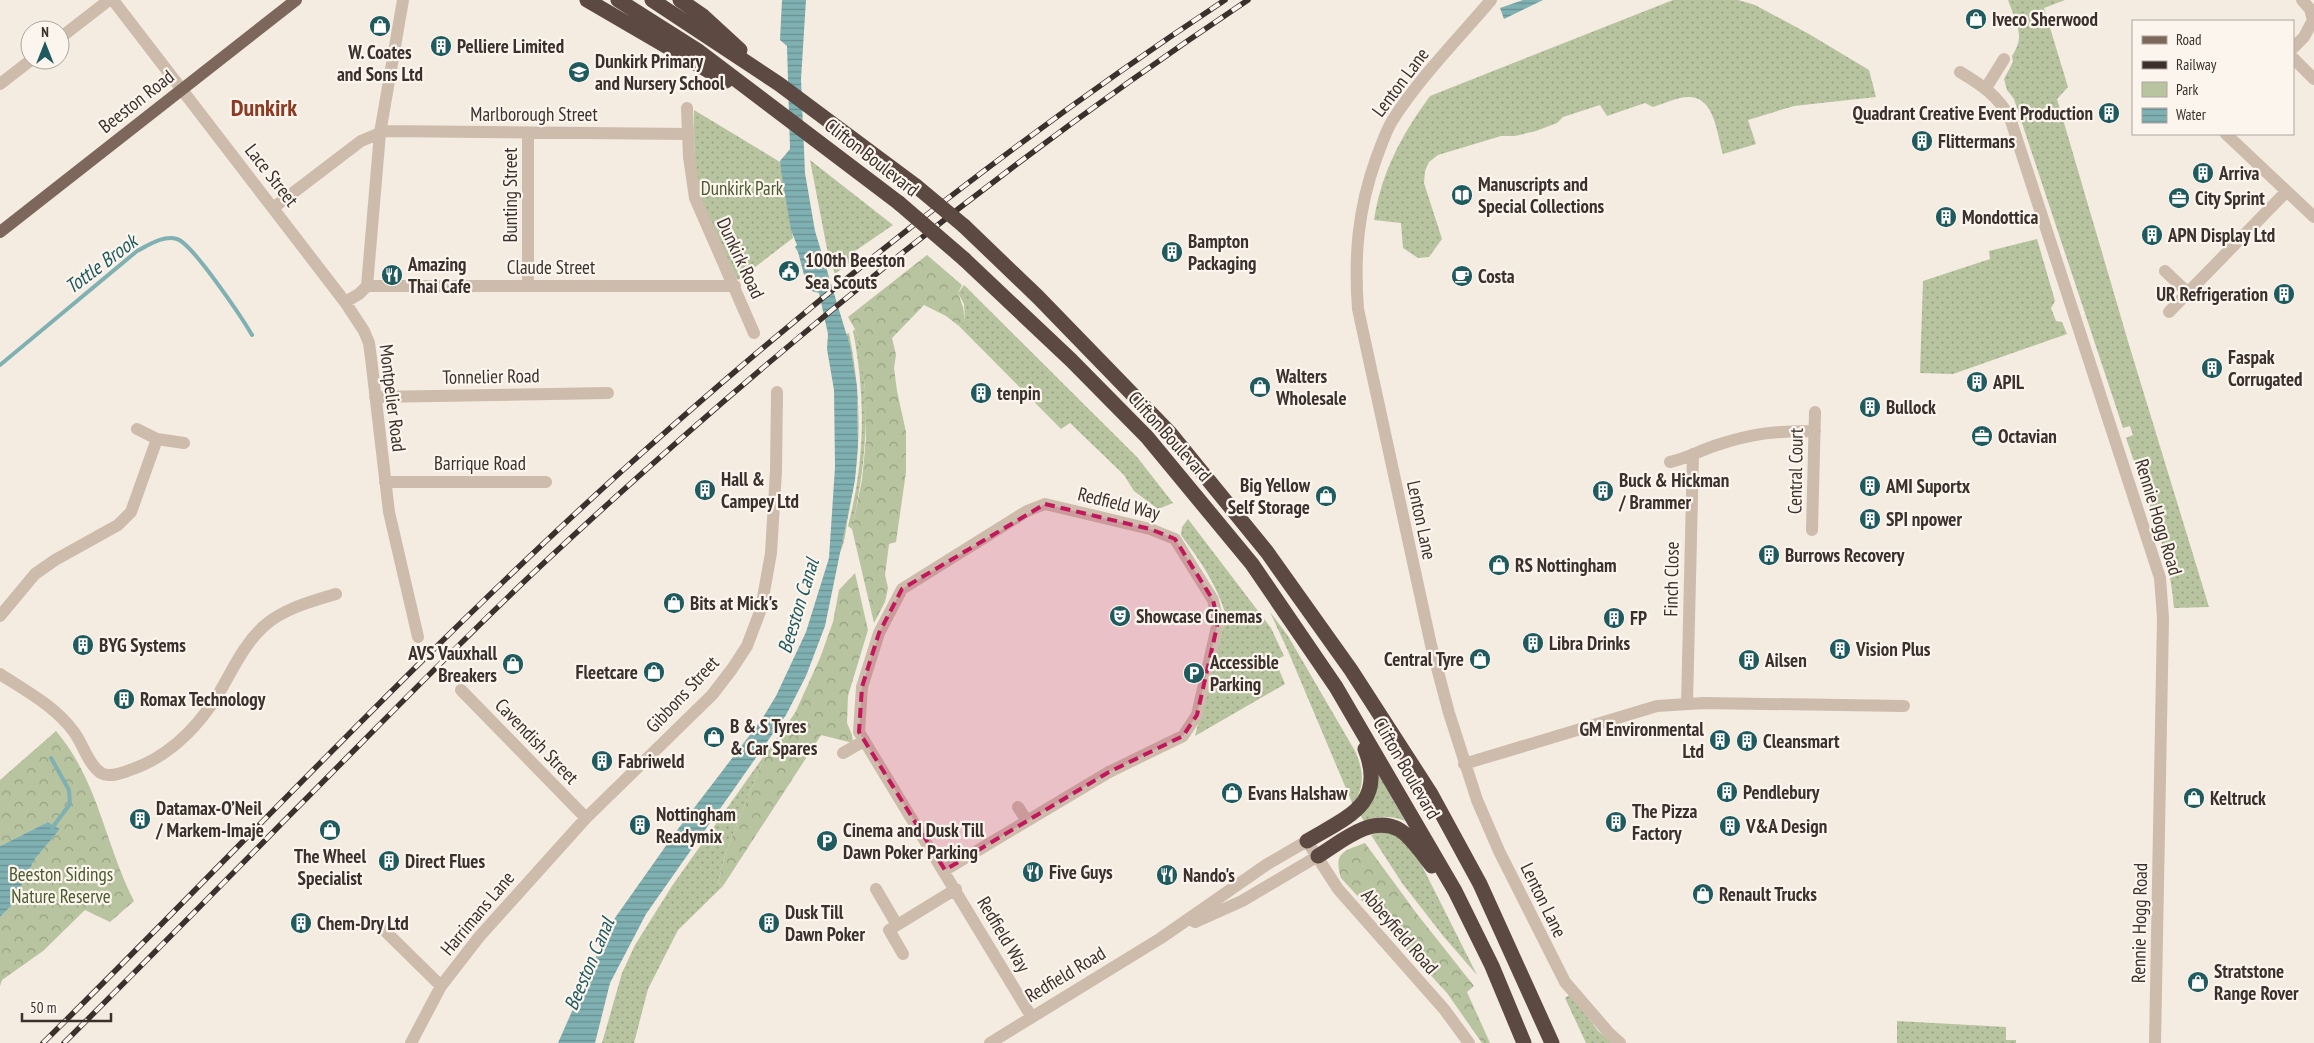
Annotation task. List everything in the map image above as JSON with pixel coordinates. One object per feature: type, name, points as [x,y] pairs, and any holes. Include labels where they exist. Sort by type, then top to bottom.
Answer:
[{"type":"highway","points":[[587,0],[692,62],[774,107]]},
{"type":"highway","name":"Clifton Boulevard","points":[[618,0],[697,50],[899,203],[964,259],[1071,360],[1147,437],[1252,564],[1344,699],[1455,891],[1492,966],[1524,1043]]},
{"type":"highway","name":"Clifton Boulevard","points":[[652,0],[779,84],[916,186],[982,242],[1170,433],[1267,552],[1351,670],[1431,794],[1480,884],[1552,1043]]},
{"type":"highway","points":[[680,0],[702,16],[779,84]]},
{"type":"highway","points":[[1307,841],[1353,814],[1367,800],[1370,789],[1372,772],[1366,752],[1344,699]]},
{"type":"highway","points":[[1318,856],[1362,829],[1381,824],[1399,829],[1455,891]]},
{"type":"main road","name":"Beeston Road","points":[[0,232],[296,0]]},
{"type":"street","points":[[70,30],[109,0]]},
{"type":"street","name":"Lace Street","points":[[114,0],[345,302]]},
{"type":"street","points":[[345,302],[359,294],[367,286],[380,132],[403,0]]},
{"type":"street","name":"Lenton Lane","points":[[1491,0],[1403,104],[1386,132],[1364,194],[1357,233],[1355,276],[1358,309],[1412,564],[1431,645],[1464,764],[1499,851],[1566,982],[1608,1033],[1620,1043]]},
{"type":"street","points":[[2294,47],[2304,37],[2313,20],[2310,10],[2302,0]]},
{"type":"street","points":[[1986,88],[2004,59]]},
{"type":"street","points":[[2294,59],[2314,79]]},
{"type":"street","points":[[0,84],[20,69]]},
{"type":"street","name":"Rennie Hogg Road","points":[[1960,72],[1986,88],[2002,104],[2010,118],[2160,578],[2163,618],[2155,1043]]},
{"type":"street","name":"Dunkirk Road","points":[[687,108],[692,184],[697,205],[735,286],[754,333]]},
{"type":"street","points":[[273,208],[361,141],[380,132]]},
{"type":"street","name":"Marlborough Street","points":[[380,132],[688,134]]},
{"type":"street","name":"Bunting Street","points":[[528,133],[528,286]]},
{"type":"street","points":[[2227,135],[2314,217]]},
{"type":"street","points":[[2169,312],[2286,192]]},
{"type":"street","points":[[2165,271],[2188,293]]},
{"type":"street","name":"Claude Street","points":[[367,286],[735,286]]},
{"type":"street","name":"Montpelier Road","points":[[345,302],[358,320],[369,343],[385,482],[396,544],[418,637]]},
{"type":"street","name":"Gibbons Street","points":[[586,818],[712,695],[732,669],[746,646],[761,609],[771,553],[776,471],[777,392]]},
{"type":"street","name":"Tonnelier Road","points":[[375,397],[608,393]]},
{"type":"street","name":"Central Court","points":[[1812,530],[1815,412]]},
{"type":"street","points":[[137,429],[156,439],[184,443]]},
{"type":"street","points":[[1670,462],[1682,460],[1712,446],[1767,432],[1815,431]]},
{"type":"street","points":[[0,616],[35,574],[55,560],[118,525],[131,512],[156,439]]},
{"type":"street","name":"Finch Close","points":[[1686,704],[1693,454]]},
{"type":"street","name":"Barrique Road","points":[[385,482],[546,482]]},
{"type":"street","name":"Redfield Way","points":[[945,870],[1109,772],[1183,736],[1197,715],[1218,622],[1213,600],[1171,537],[1150,529],[1045,504],[1008,523],[978,544],[902,589],[878,634],[862,687],[859,732],[945,870],[1032,1016]]},
{"type":"street","points":[[0,674],[42,701],[61,718],[74,732],[93,765],[106,775],[119,774],[136,768],[166,752],[201,719],[216,698],[251,638],[265,624],[284,613],[336,594]]},
{"type":"street","name":"Cavendish Street","points":[[461,690],[586,818]]},
{"type":"street","points":[[1464,764],[1656,706],[1686,704],[1904,706]]},
{"type":"street","points":[[843,753],[864,741]]},
{"type":"street","points":[[1018,807],[1028,821]]},
{"type":"street","name":"Harrimans Lane","points":[[411,1043],[441,986],[508,903],[586,818]]},
{"type":"street","name":"Abbeyfield Road","points":[[1307,841],[1338,889],[1444,1010],[1469,1043]]},
{"type":"street","name":"Redfield Road","points":[[993,1042],[1032,1016],[1161,938],[1266,865],[1307,841]]},
{"type":"street","name":"Redfield Road","points":[[1161,938],[1242,901],[1318,856]]},
{"type":"street","points":[[876,889],[897,925]]},
{"type":"street","points":[[903,954],[889,930],[956,889]]},
{"type":"street","points":[[380,926],[441,986]]},
{"type":"highlighted area","points":[[1045,504],[1150,529],[1175,539],[1213,600],[1218,622],[1197,715],[1183,736],[1109,772],[945,870],[859,732],[862,687],[879,633],[902,589]]},
{"type":"green space","points":[[1673,0],[1738,0],[1755,5],[1809,34],[1869,70],[1876,97],[1794,106],[1748,120],[1756,144],[1723,154],[1717,128],[1710,110],[1698,99],[1690,97],[1681,98],[1653,107],[1645,103],[1607,116],[1600,105],[1563,117],[1557,123],[1536,131],[1515,136],[1501,136],[1438,155],[1429,162],[1425,171],[1424,183],[1442,239],[1429,257],[1418,258],[1403,248],[1401,223],[1374,220],[1382,186],[1394,155],[1410,125],[1430,96]]},
{"type":"green space","points":[[2008,0],[2065,0],[2044,8],[2068,87],[2057,99],[2209,607],[2174,608],[2172,586],[2162,543],[2126,438],[2133,435],[2130,426],[2123,428],[2014,99],[2007,90],[2004,79],[2013,62],[2012,56],[2016,49],[2019,35]]},
{"type":"green space","name":"Dunkirk Park","points":[[694,110],[780,162],[793,238],[738,280],[712,232],[700,198],[695,154]]},
{"type":"green space","points":[[810,160],[893,225],[855,251],[854,259],[835,274],[828,254]]},
{"type":"green space","points":[[2037,239],[2055,301],[2051,308],[2056,321],[2062,322],[2067,334],[1953,374],[1920,373],[1923,281],[1990,259],[1989,251]]},
{"type":"green space","points":[[927,255],[962,285],[958,293],[965,320],[959,326],[946,316],[924,305],[892,338],[896,355],[894,368],[897,391],[906,432],[906,472],[896,542],[889,544],[885,575],[888,588],[885,602],[874,623],[852,529],[862,480],[866,439],[865,388],[859,346],[855,329],[848,317]]},
{"type":"green space","points":[[964,285],[1137,457],[1173,503],[1158,509],[1134,491],[1124,475],[1070,423],[1061,429],[959,326],[965,320],[964,304],[958,293]]},
{"type":"green space","points":[[855,329],[864,379],[866,429],[861,479],[852,529],[848,526],[858,477],[862,429],[860,380],[853,331]]},
{"type":"green space","points":[[849,333],[856,380],[859,425],[853,493],[843,546],[839,554],[851,498],[857,444],[856,390],[846,334]]},
{"type":"green space","points":[[1188,519],[1271,628],[1284,656],[1275,660],[1285,684],[1195,736],[1226,616],[1213,584],[1181,535],[1182,527]]},
{"type":"green space","points":[[855,573],[868,630],[848,696],[847,723],[853,743],[821,735],[723,886],[718,883],[726,851],[766,753],[795,713],[820,658],[833,622],[839,590]]},
{"type":"green space","points":[[1270,612],[1288,636],[1355,751],[1362,778],[1360,791],[1353,805],[1288,651]]},
{"type":"green space","name":"Beeston Sidings Nature Reserve","points":[[56,731],[82,770],[134,901],[110,922],[85,910],[43,951],[2,980],[0,986],[0,917],[11,906],[35,859],[60,829],[48,822],[0,846],[0,780]]},
{"type":"green space","points":[[766,753],[726,851],[718,883],[723,886],[678,930],[648,989],[634,1043],[602,1043],[622,973],[635,945],[672,886]]},
{"type":"green space","points":[[1379,774],[1405,821],[1385,817],[1364,821],[1360,815],[1374,793]]},
{"type":"green space","points":[[1381,832],[1399,837],[1413,848],[1477,975],[1444,937],[1402,883],[1371,835]]},
{"type":"green space","points":[[1365,843],[1417,914],[1474,986],[1467,992],[1490,1043],[1482,1043],[1447,993],[1341,878],[1338,863],[1342,854],[1351,848]]},
{"type":"green space","points":[[1571,994],[1598,1031],[1613,1043],[1586,1043],[1565,998]]},
{"type":"green space","points":[[1897,1021],[2006,1027],[2006,1040],[2016,1040],[2016,1043],[1897,1043]]},
{"type":"water","points":[[782,0],[806,0],[801,79],[805,173],[815,231],[850,346],[857,387],[858,444],[855,480],[825,626],[806,676],[786,715],[646,914],[610,983],[595,1043],[558,1043],[610,925],[675,833],[762,719],[776,696],[806,632],[829,558],[835,467],[834,390],[827,349],[828,334],[819,293],[808,290],[795,247],[797,245],[791,230],[781,171],[780,161],[790,149],[787,46],[780,40]]},
{"type":"water","points":[[1523,0],[1543,0],[1504,19],[1500,8]]},
{"type":"water","points":[[48,822],[60,829],[35,859],[11,906],[0,917],[0,846]]},
{"type":"waterway","name":"Tottle Brook","points":[[0,365],[137,251],[156,241],[167,238],[177,239],[194,253],[252,335]]},
{"type":"waterway","points":[[51,758],[69,790],[70,804],[52,828]]},
{"type":"railway","points":[[43,1043],[467,617],[539,547],[686,414],[759,351],[910,228],[1065,111],[1225,0]]},
{"type":"railway","points":[[64,1043],[413,690],[547,560],[714,410],[799,337],[975,196],[1155,63],[1248,0]]},
{"type":"place","name":"Iveco Sherwood","points":[[1976,19]]},
{"type":"place","name":"W. Coates and Sons Ltd","points":[[380,26]]},
{"type":"place","name":"Pelliere Limited","points":[[441,46]]},
{"type":"place","name":"Dunkirk Primary and Nursery School","points":[[579,72]]},
{"type":"place","name":"Quadrant Creative Event Production","points":[[2109,113]]},
{"type":"place","name":"Flittermans","points":[[1922,141]]},
{"type":"place","name":"Arriva","points":[[2203,173]]},
{"type":"place","name":"Manuscripts and Special Collections","points":[[1462,195]]},
{"type":"place","name":"City Sprint","points":[[2179,198]]},
{"type":"place","name":"Mondottica","points":[[1946,217]]},
{"type":"place","name":"APN Display Ltd","points":[[2152,235]]},
{"type":"place","name":"Bampton Packaging","points":[[1172,252]]},
{"type":"place","name":"100th Beeston Sea Scouts","points":[[789,271]]},
{"type":"place","name":"Amazing Thai Cafe","points":[[392,275]]},
{"type":"place","name":"Costa","points":[[1462,276]]},
{"type":"place","name":"UR Refrigeration","points":[[2284,294]]},
{"type":"place","name":"Faspak Corrugated","points":[[2212,368]]},
{"type":"place","name":"APIL","points":[[1977,382]]},
{"type":"place","name":"Walters Wholesale","points":[[1260,387]]},
{"type":"place","name":"tenpin","points":[[981,393]]},
{"type":"place","name":"Bullock","points":[[1870,407]]},
{"type":"place","name":"Octavian","points":[[1982,436]]},
{"type":"place","name":"AMI Suportx","points":[[1870,486]]},
{"type":"place","name":"Hall & Campey Ltd","points":[[705,490]]},
{"type":"place","name":"Buck & Hickman / Brammer","points":[[1603,491]]},
{"type":"place","name":"Big Yellow Self Storage","points":[[1326,496]]},
{"type":"place","name":"SPI npower","points":[[1870,519]]},
{"type":"place","name":"Burrows Recovery","points":[[1769,555]]},
{"type":"place","name":"RS Nottingham","points":[[1499,565]]},
{"type":"place","name":"Bits at Mick's","points":[[674,603]]},
{"type":"place","name":"Showcase Cinemas","points":[[1120,616]]},
{"type":"place","name":"FP","points":[[1614,618]]},
{"type":"place","name":"Libra Drinks","points":[[1533,643]]},
{"type":"place","name":"BYG Systems","points":[[83,645]]},
{"type":"place","name":"Vision Plus","points":[[1840,649]]},
{"type":"place","name":"Central Tyre","points":[[1480,659]]},
{"type":"place","name":"Ailsen","points":[[1749,660]]},
{"type":"place","name":"AVS Vauxhall Breakers","points":[[513,664]]},
{"type":"place","name":"Fleetcare","points":[[654,672]]},
{"type":"place","name":"Accessible Parking","points":[[1194,673]]},
{"type":"place","name":"Romax Technology","points":[[124,699]]},
{"type":"place","name":"B & S Tyres & Car Spares","points":[[714,737]]},
{"type":"place","name":"GM Environmental Ltd","points":[[1720,740]]},
{"type":"place","name":"Cleansmart","points":[[1747,741]]},
{"type":"place","name":"Fabriweld","points":[[602,761]]},
{"type":"place","name":"Pendlebury","points":[[1727,792]]},
{"type":"place","name":"Evans Halshaw","points":[[1232,793]]},
{"type":"place","name":"Keltruck","points":[[2194,798]]},
{"type":"place","name":"Datamax-O’Neil / Markem-Imaje","points":[[140,819]]},
{"type":"place","name":"The Pizza Factory","points":[[1616,822]]},
{"type":"place","name":"Nottingham Readymix","points":[[640,825]]},
{"type":"place","name":"V&A Design","points":[[1730,826]]},
{"type":"place","name":"The Wheel Specialist","points":[[330,830]]},
{"type":"place","name":"Cinema and Dusk Till Dawn Poker Parking","points":[[827,841]]},
{"type":"place","name":"Direct Flues","points":[[389,861]]},
{"type":"place","name":"Five Guys","points":[[1033,872]]},
{"type":"place","name":"Nando's","points":[[1167,875]]},
{"type":"place","name":"Renault Trucks","points":[[1703,894]]},
{"type":"place","name":"Chem-Dry Ltd","points":[[301,923]]},
{"type":"place","name":"Dusk Till Dawn Poker","points":[[769,923]]},
{"type":"place","name":"Stratstone Range Rover","points":[[2198,982]]},
{"type":"district","name":"Dunkirk","points":[[264,107]]},
{"type":"water label","name":"Beeston Canal","points":[[798,606]]},
{"type":"water label","name":"Beeston Canal","points":[[589,964]]}]
